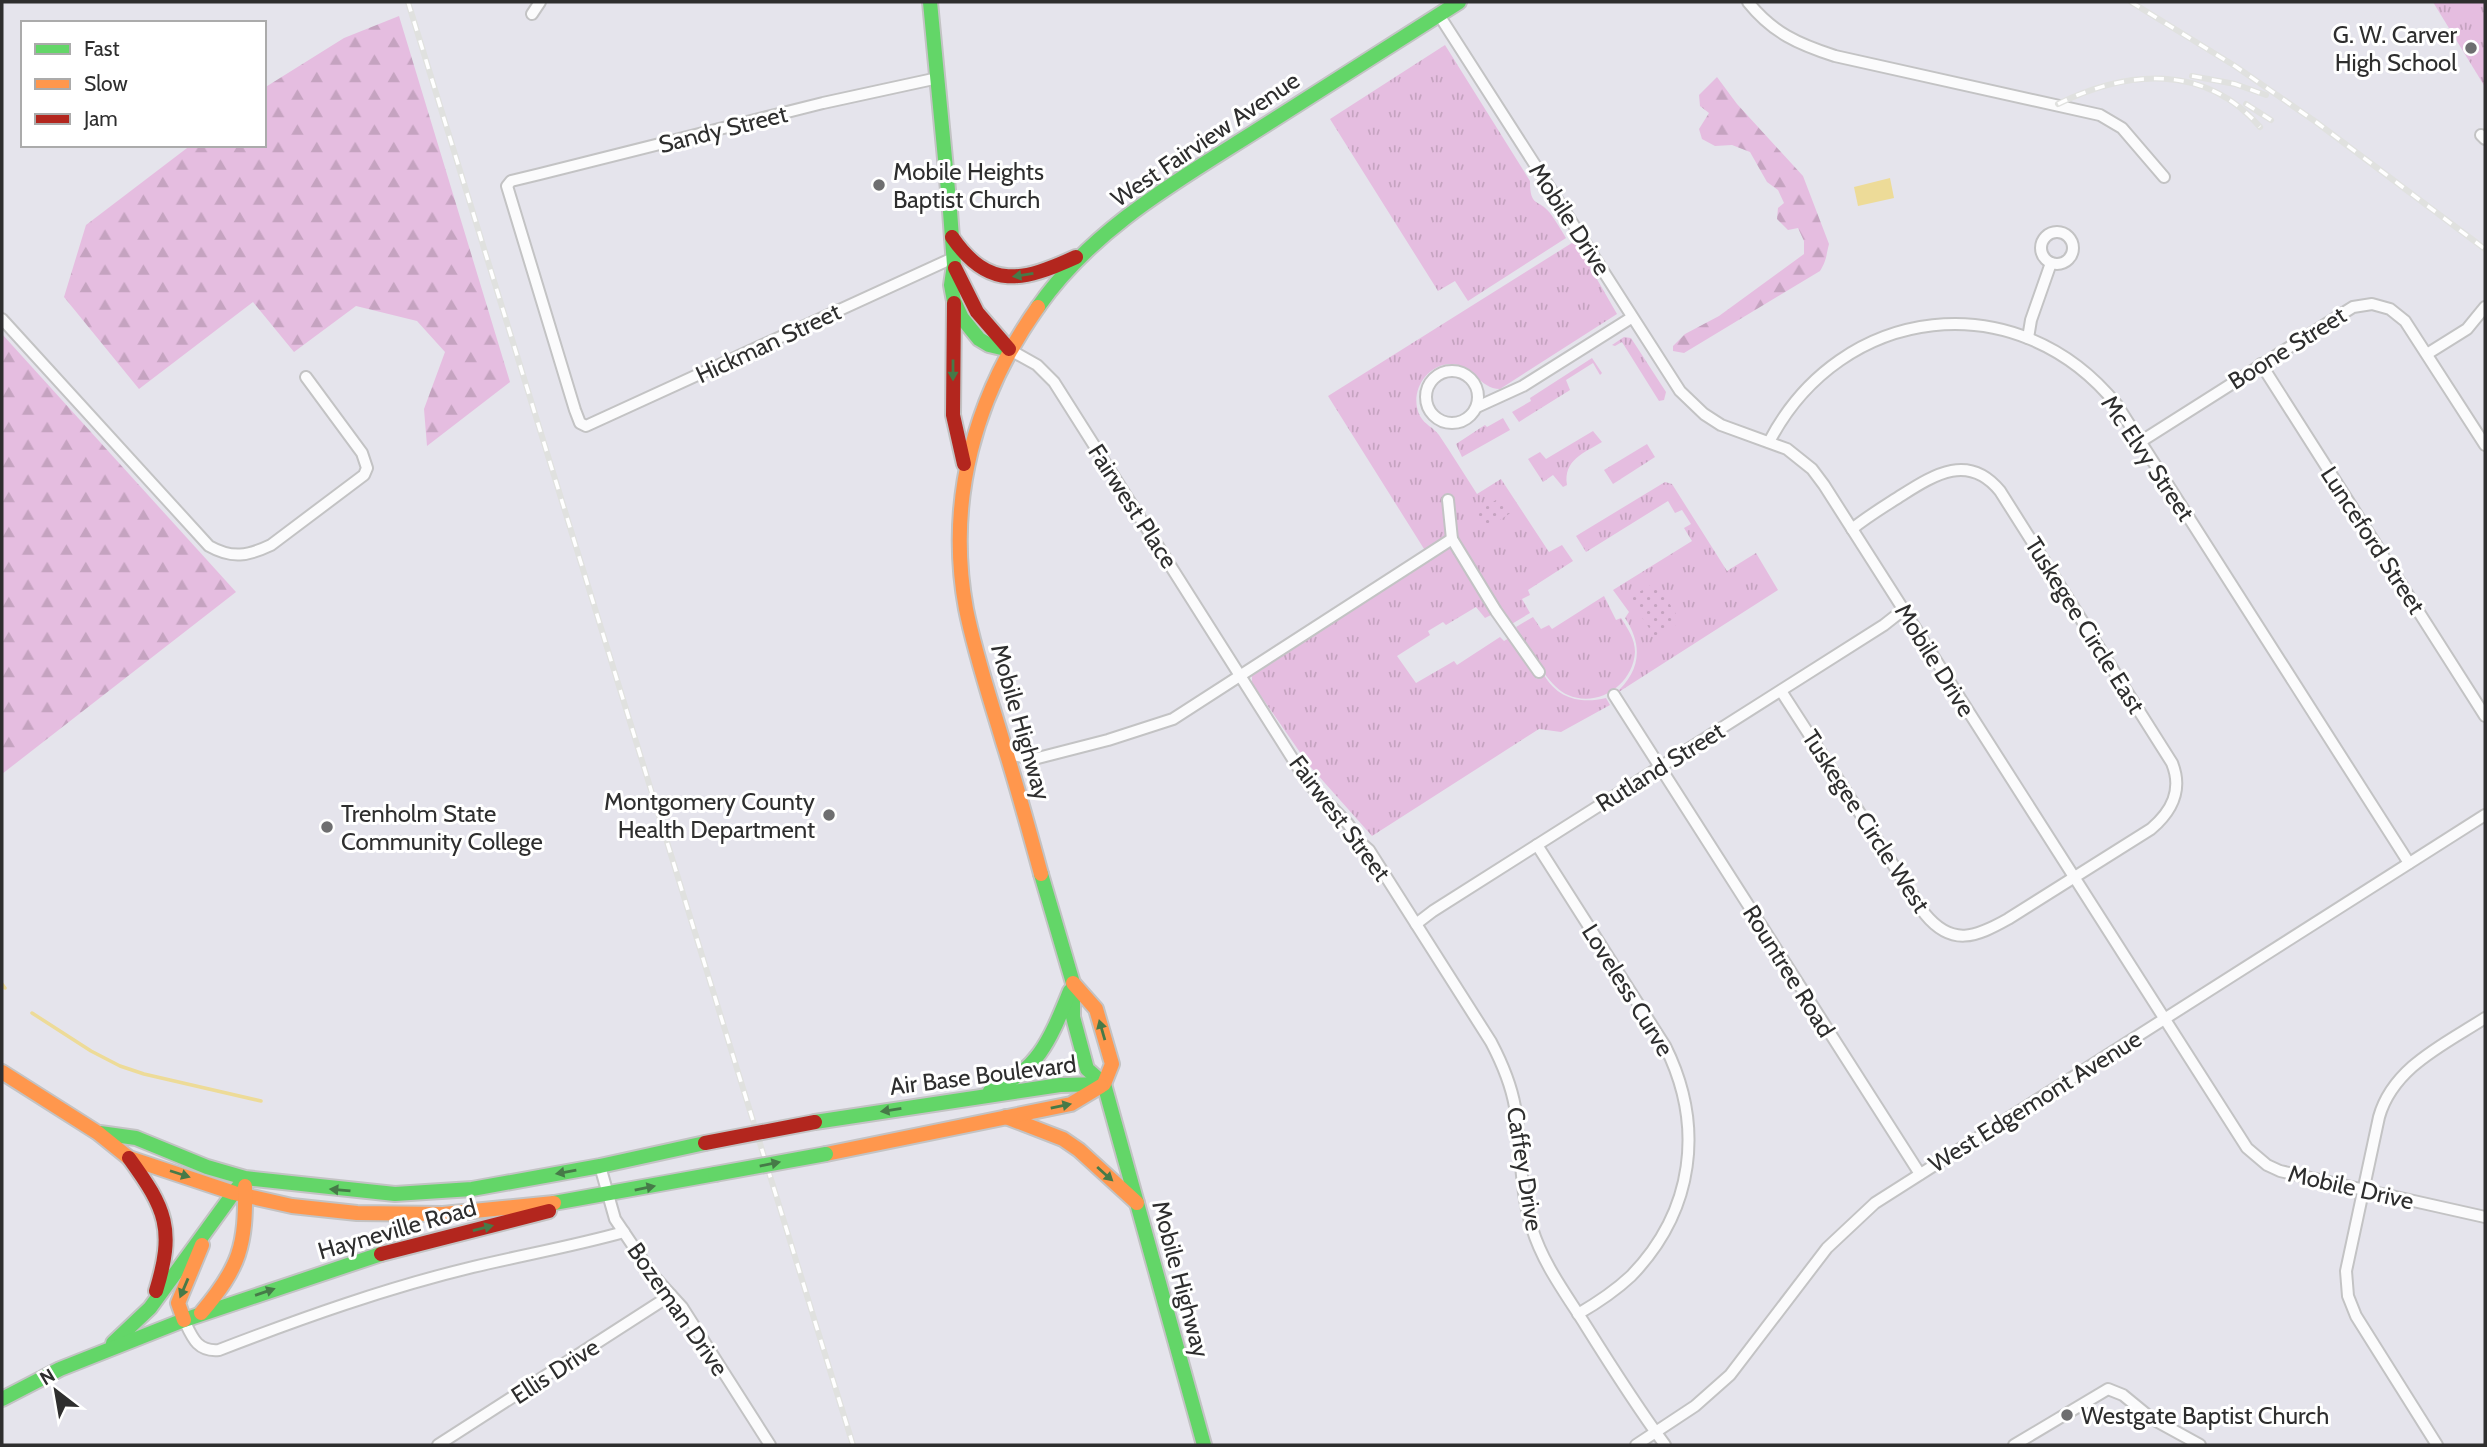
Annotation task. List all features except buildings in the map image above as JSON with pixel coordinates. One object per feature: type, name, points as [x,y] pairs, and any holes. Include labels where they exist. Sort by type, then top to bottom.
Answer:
[{"type":"street","points":[[532,13],[540,2]]},
{"type":"street","points":[[930,2],[954,262],[951,285],[954,301],[953,415],[965,469]]},
{"type":"street","name":"West Fairview Avenue","points":[[965,469],[992,384],[1010,351],[1049,292],[1086,252],[1162,190],[1459,2]]},
{"type":"street","points":[[1748,2],[1775,30],[1800,44],[1823,52],[2100,115],[2122,128],[2164,177]]},
{"type":"street","name":"Mobile Drive","points":[[1439,15],[1670,378],[1692,404],[1721,425],[1787,449],[1811,469],[1852,529],[2240,1139],[2255,1156],[2280,1171],[2485,1217]]},
{"type":"street","name":"Sandy Street","points":[[583,425],[575,410],[508,183],[824,103],[938,78]]},
{"type":"street","points":[[952,237],[976,265],[996,275],[1009,277],[1048,270],[1086,252]]},
{"type":"street","points":[[954,262],[967,299],[980,319],[1010,351]]},
{"type":"street","name":"Hickman Street","points":[[583,425],[586,426],[954,262]]},
{"type":"street","points":[[2028,338],[2031,320],[2051,263]]},
{"type":"street","points":[[954,301],[962,318],[979,339],[1010,351]]},
{"type":"street","name":"Boone Street","points":[[2140,442],[2353,307],[2372,304],[2383,306],[2399,315],[2409,326],[2485,445]]},
{"type":"street","points":[[2427,354],[2467,329],[2485,307]]},
{"type":"street","points":[[1477,407],[1479,396],[1476,385],[1460,371],[1439,374],[1426,392],[1432,413],[1440,420],[1461,422],[1471,416],[1477,407],[1523,386],[1632,318]]},
{"type":"street","points":[[4,324],[209,546],[233,556],[257,552],[271,545],[364,475],[367,468],[362,453],[306,377]]},
{"type":"street","name":"Mc Elvy Street","points":[[1769,442],[1788,409],[1813,381],[1846,356],[1879,339],[1915,328],[1956,324],[1996,327],[2044,344],[2092,378],[2117,405],[2409,863]]},
{"type":"street","name":"Fairwest Place","points":[[1010,351],[1037,365],[1054,382],[1241,676]]},
{"type":"street","name":"Lunceford Street","points":[[2261,364],[2485,716]]},
{"type":"street","name":"Mobile Highway","points":[[965,469],[959,519],[963,586],[975,647],[1073,983],[1073,1017],[1087,1069],[1104,1084],[1204,1445]]},
{"type":"street","name":"Tuskegee Circle East","points":[[1852,529],[1935,475],[1954,470],[1980,474],[1995,485],[2007,502],[2164,750],[2174,769],[2177,782],[2175,799],[2161,821],[2074,877]]},
{"type":"street","points":[[1448,500],[1452,539],[1496,611],[1539,672]]},
{"type":"street","points":[[1007,754],[1034,759],[1167,722],[1452,539]]},
{"type":"street","name":"Rutland Street","points":[[1416,924],[1884,625],[1903,610]]},
{"type":"street","name":"Fairwest Street","points":[[1241,676],[1308,783],[1369,850],[1416,924]]},
{"type":"street","name":"Tuskegee Circle West","points":[[1781,691],[1925,915],[1941,930],[1963,936],[1984,933],[2074,877]]},
{"type":"street","name":"Rountree Road","points":[[1614,695],[1920,1174]]},
{"type":"street","name":"West Edgemont Avenue","points":[[1636,1445],[1696,1406],[1730,1375],[1812,1266],[1841,1233],[1875,1203],[2485,814]]},
{"type":"street","name":"Loveless Curve","points":[[1537,845],[1665,1046],[1680,1080],[1688,1120],[1689,1149],[1684,1181],[1677,1206],[1666,1229],[1650,1254],[1630,1277],[1578,1314]]},
{"type":"street","name":"Caffey Drive","points":[[1416,924],[1504,1067],[1515,1104],[1524,1195],[1531,1226],[1547,1265],[1665,1445]]},
{"type":"street","points":[[960,1100],[999,1088],[1020,1076],[1033,1063],[1046,1048],[1073,983]]},
{"type":"street","name":"Mobile Highway","points":[[1073,983],[1096,1009],[1112,1064],[1104,1084]]},
{"type":"street","points":[[2437,1445],[2356,1316],[2348,1296],[2346,1270],[2382,1106],[2394,1084],[2420,1060],[2485,1018]]},
{"type":"street","name":"Air Base Boulevard","points":[[2,1072],[98,1133],[130,1158],[240,1194],[292,1206],[357,1213],[443,1214],[608,1195],[826,1154],[1071,1104],[1104,1084]]},
{"type":"street","name":"Air Base Boulevard","points":[[98,1133],[136,1138],[207,1167],[245,1178],[395,1194],[472,1189],[815,1122],[1060,1085],[1104,1084]]},
{"type":"street","points":[[1005,1117],[1063,1139],[1138,1203]]},
{"type":"street","points":[[130,1158],[156,1195],[165,1216],[168,1242],[165,1266],[150,1308]]},
{"type":"street","name":"Bozeman Drive","points":[[600,1166],[615,1219],[652,1274],[682,1307],[770,1445]]},
{"type":"street","name":"Hayneville Road","points":[[200,1314],[222,1290],[238,1263],[246,1235],[240,1194],[245,1178]]},
{"type":"street","name":"Hayneville Road","points":[[107,1349],[150,1308],[218,1213],[240,1194]]},
{"type":"street","name":"Hayneville Road","points":[[2,1399],[60,1369],[107,1349],[367,1257],[608,1195]]},
{"type":"street","points":[[218,1213],[178,1303],[198,1346],[219,1350],[315,1313],[400,1287],[472,1267],[570,1247],[624,1232]]},
{"type":"street","name":"Ellis Drive","points":[[438,1445],[671,1295]]},
{"type":"street","points":[[2014,1445],[2103,1391],[2118,1392],[2151,1418],[2200,1445]]},
{"type":"green space","name":"G. W. Carver High School","points":[[2433,2],[2485,2],[2485,87]]},
{"type":"green space","points":[[399,16],[510,382],[427,446],[424,409],[445,352],[417,321],[356,306],[294,352],[253,302],[139,389],[64,297],[86,225],[188,147],[266,147],[266,87],[344,38]]},
{"type":"green space","points":[[1445,45],[1530,181],[1533,199],[1546,208],[1566,238],[1468,301],[1455,281],[1438,291],[1330,119]]},
{"type":"green space","points":[[1717,77],[1737,104],[1803,176],[1829,244],[1820,271],[1684,353],[1673,351],[1673,346],[1685,334],[1719,316],[1804,254],[1804,241],[1798,228],[1788,230],[1777,219],[1778,208],[1784,203],[1778,190],[1767,182],[1750,152],[1732,145],[1715,146],[1702,139],[1699,129],[1709,113],[1700,106],[1699,95]]},
{"type":"green space","points":[[1575,241],[1617,314],[1500,389],[1486,385],[1464,367],[1449,364],[1432,370],[1426,376],[1416,399],[1420,416],[1439,435],[1477,494],[1501,479],[1549,552],[1562,545],[1573,561],[1528,590],[1530,595],[1522,599],[1530,613],[1505,628],[1497,612],[1485,618],[1476,607],[1446,625],[1443,622],[1428,631],[1430,635],[1397,656],[1416,683],[1454,661],[1457,665],[1500,637],[1504,641],[1511,637],[1537,679],[1544,675],[1556,690],[1571,698],[1606,698],[1610,705],[1561,732],[1539,729],[1372,836],[1308,764],[1252,683],[1252,676],[1431,560],[1328,396]]},
{"type":"green space","points":[[2,334],[236,592],[2,774]]},
{"type":"green space","points":[[1624,337],[1631,338],[1666,392],[1664,400],[1659,401],[1622,342],[1612,345]]},
{"type":"green space","points":[[1592,358],[1602,373],[1600,375],[1593,363],[1566,380],[1570,390],[1519,422],[1512,412]]},
{"type":"green space","points":[[1503,418],[1510,430],[1462,457],[1456,444],[1485,425],[1487,427]]},
{"type":"green space","points":[[1593,431],[1602,442],[1576,458],[1568,469],[1567,485],[1563,487],[1553,475],[1543,482],[1528,459],[1540,452],[1546,459]]},
{"type":"green space","points":[[1647,444],[1655,457],[1613,484],[1604,470]]},
{"type":"green space","points":[[1665,482],[1672,484],[1727,571],[1756,553],[1778,590],[1614,695],[1634,668],[1637,649],[1625,618],[1629,612],[1613,590],[1692,541],[1684,528],[1691,524],[1682,510],[1675,513],[1668,501],[1586,552],[1576,536]]},
{"type":"green space","points":[[1502,496],[1512,512],[1486,529],[1476,513]]},
{"type":"green space","points":[[1656,582],[1681,622],[1655,637],[1629,598]]},
{"type":"green space","points":[[1604,596],[1616,620],[1621,618],[1629,630],[1635,647],[1633,664],[1621,684],[1602,696],[1579,698],[1568,695],[1545,675],[1516,627],[1533,617],[1541,629],[1549,625],[1552,629]]},
{"type":"shaded area","points":[[1890,178],[1894,198],[1858,206],[1854,187]]},
{"type":"waterway","points":[[2,984],[5,988]]},
{"type":"waterway","points":[[32,1013],[91,1051],[120,1066],[261,1101]]},
{"type":"railway","points":[[408,2],[853,1445]]},
{"type":"railway","points":[[2131,2],[2235,66],[2316,122],[2485,249]]},
{"type":"railway","points":[[2192,76],[2235,84],[2266,95]]},
{"type":"railway","points":[[2058,104],[2111,84],[2138,79],[2164,79],[2190,83],[2215,92],[2238,106],[2260,127]]},
{"type":"railway","points":[[2246,104],[2271,120]]},
{"type":"traffic: fast","points":[[930,2],[950,211],[954,265],[951,285],[954,301],[962,318],[979,339],[989,345],[1010,350]]},
{"type":"traffic: fast","points":[[1038,307],[1084,254],[1138,208],[1459,2]]},
{"type":"traffic: fast","points":[[1041,874],[1073,983],[1073,1017],[1087,1069],[1104,1084],[1204,1445]]},
{"type":"traffic: fast","points":[[990,1091],[1007,1083],[1032,1063],[1049,1038],[1070,991]]},
{"type":"traffic: fast","points":[[815,1122],[1060,1085],[1104,1084]]},
{"type":"traffic: fast","points":[[100,1133],[136,1138],[207,1167],[245,1178],[395,1194],[472,1189],[600,1166],[705,1143]]},
{"type":"traffic: fast","points":[[715,1174],[826,1154]]},
{"type":"traffic: fast","points":[[554,1203],[715,1174]]},
{"type":"traffic: fast","points":[[113,1343],[150,1308],[238,1187]]},
{"type":"traffic: fast","points":[[2,1399],[60,1369],[184,1320],[381,1254]]},
{"type":"traffic: slow","points":[[1038,307],[997,376],[982,413],[963,489],[960,528],[966,609],[1041,874]]},
{"type":"traffic: slow","points":[[1073,983],[1096,1009],[1112,1064],[1104,1084]]},
{"type":"traffic: slow","points":[[2,1072],[98,1133],[129,1158],[234,1193],[292,1206],[357,1213],[443,1214],[554,1203]]},
{"type":"traffic: slow","points":[[826,1154],[1071,1104],[1101,1086]]},
{"type":"traffic: slow","points":[[1006,1117],[1063,1139],[1079,1150],[1137,1203]]},
{"type":"traffic: slow","points":[[201,1313],[224,1282],[238,1255],[244,1225],[245,1186]]},
{"type":"traffic: slow","points":[[184,1320],[178,1303],[202,1245]]},
{"type":"traffic: jam","points":[[952,237],[980,266],[1008,276],[1039,272],[1076,257]]},
{"type":"traffic: jam","points":[[955,268],[977,312],[1009,349]]},
{"type":"traffic: jam","points":[[954,303],[953,415],[964,464]]},
{"type":"traffic: jam","points":[[705,1143],[815,1122]]},
{"type":"traffic: jam","points":[[129,1158],[152,1192],[163,1220],[165,1251],[156,1291]]},
{"type":"traffic: jam","points":[[381,1254],[549,1211]]},
{"type":"place","name":"G. W. Carver High School","points":[[2471,48]]},
{"type":"place","name":"Mobile Heights Baptist Church","points":[[879,185]]},
{"type":"place","name":"Montgomery County Health Department","points":[[829,815]]},
{"type":"place","name":"Trenholm State Community College","points":[[327,827]]},
{"type":"place","name":"Westgate Baptist Church","points":[[2067,1415]]}]
